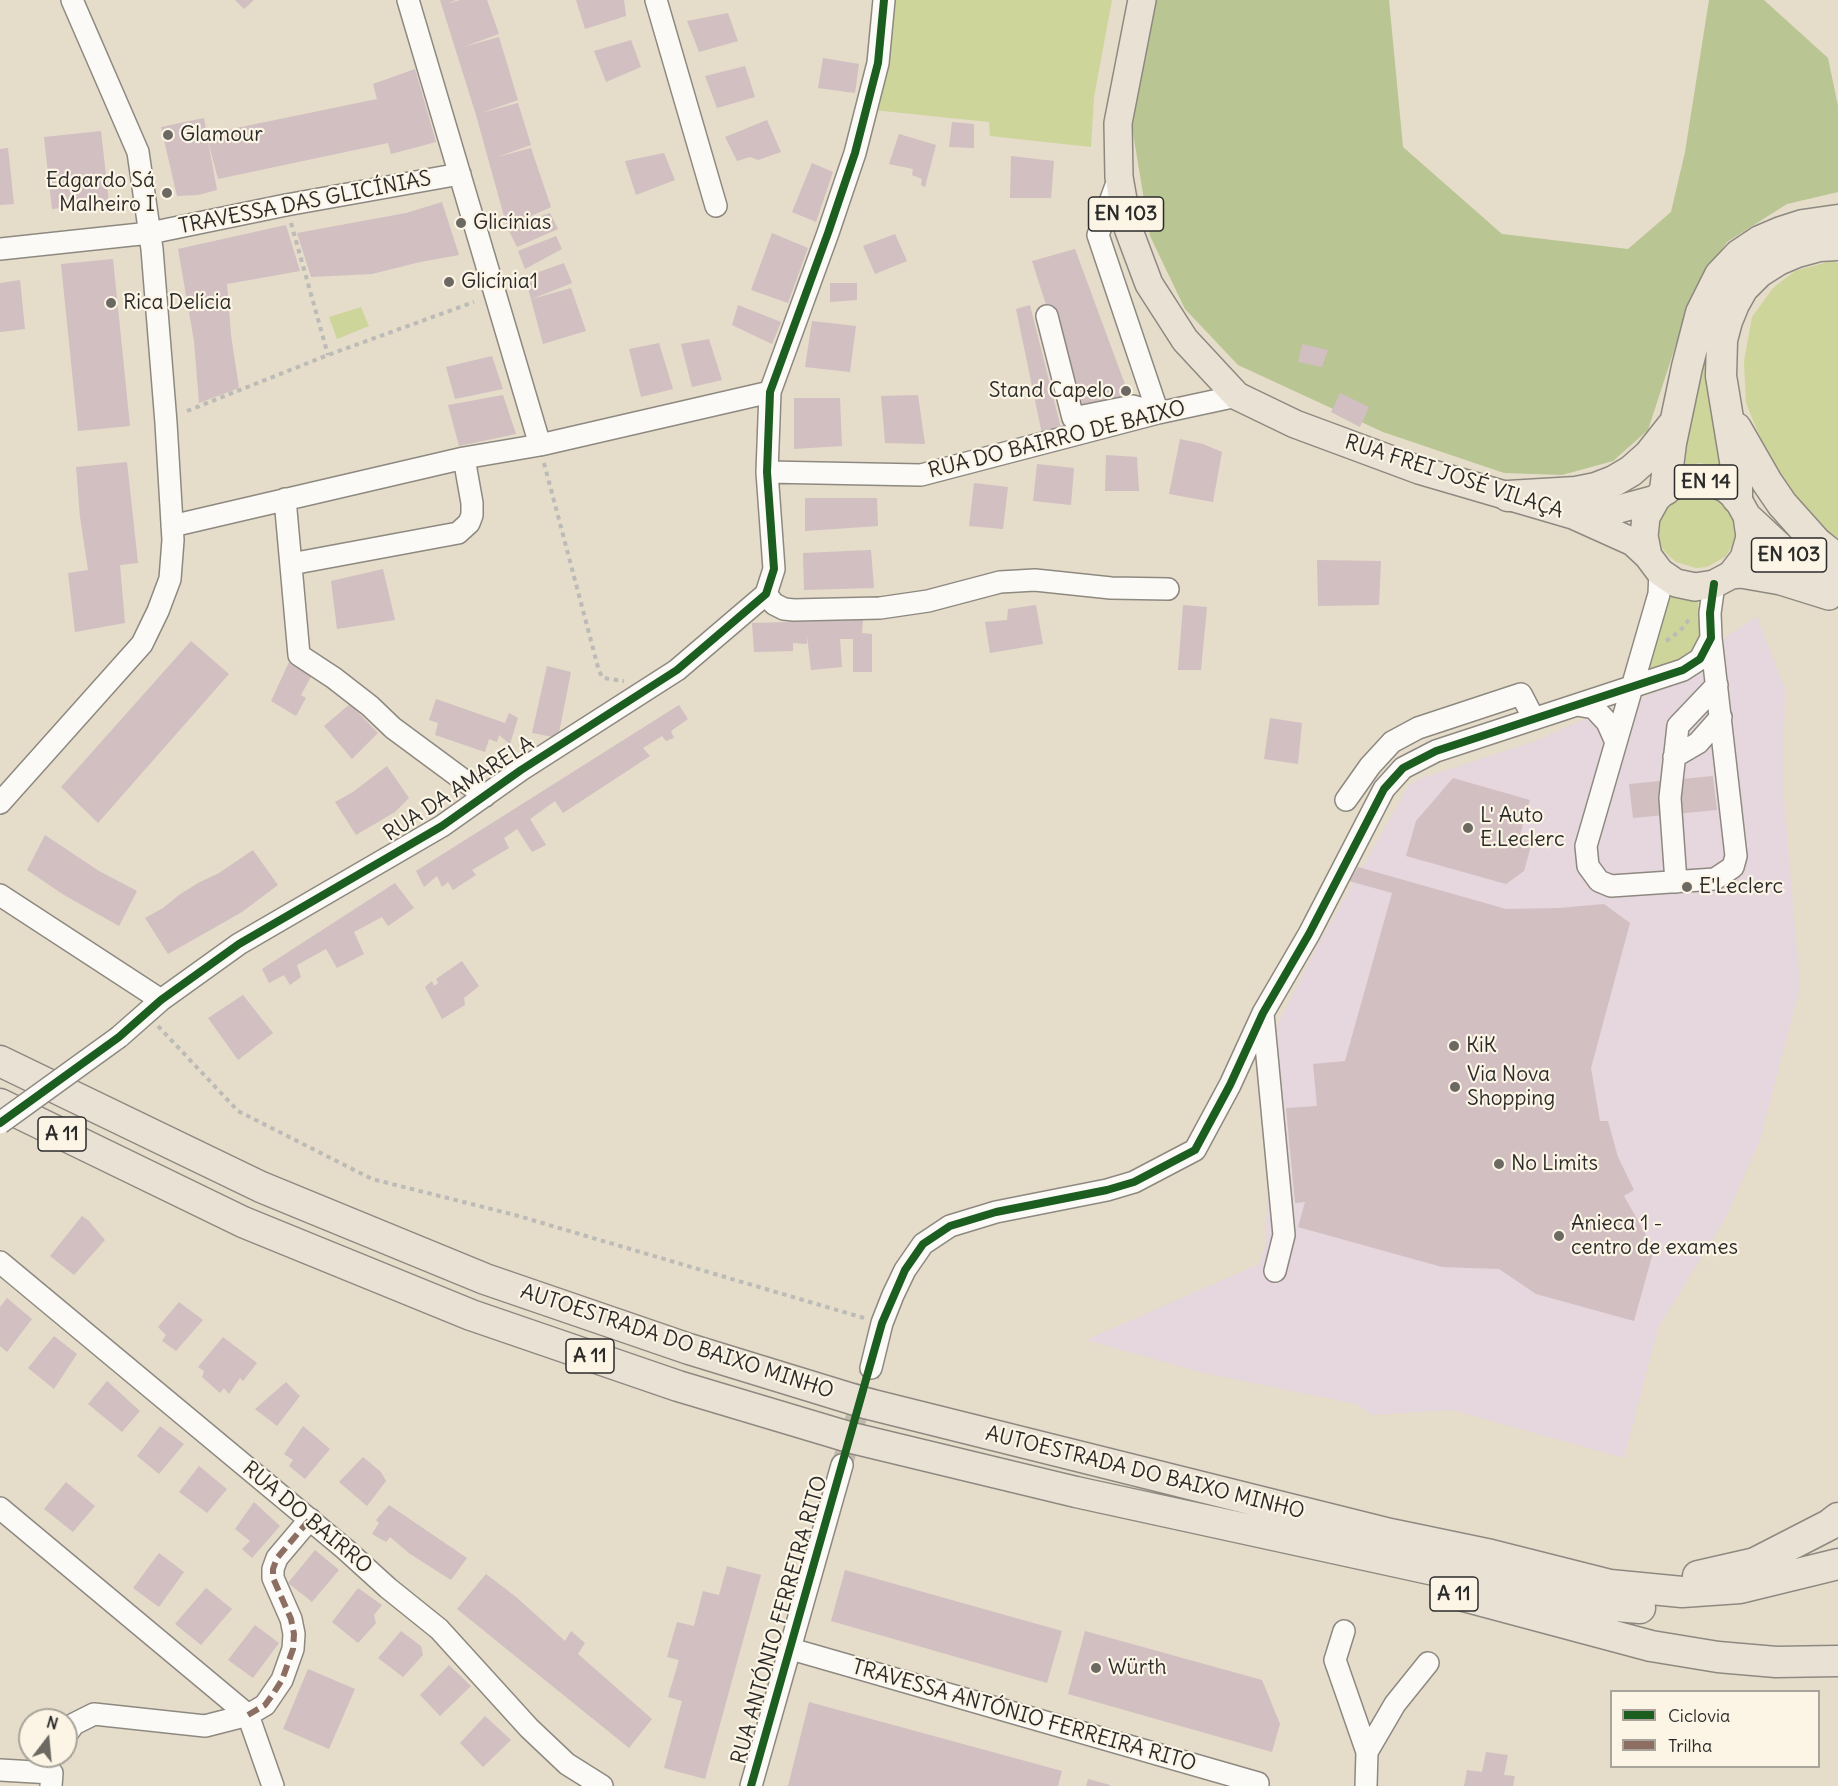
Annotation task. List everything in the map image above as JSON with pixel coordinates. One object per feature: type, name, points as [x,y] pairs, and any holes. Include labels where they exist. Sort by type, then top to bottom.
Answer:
[{"type":"highway","points":[[1661,495],[1674,424],[1701,313],[1720,275],[1739,255],[1760,241],[1803,225],[1838,220]]},
{"type":"highway","points":[[1742,507],[1721,376],[1722,340],[1727,321],[1743,288],[1759,272],[1797,252],[1819,246],[1838,245]]},
{"type":"highway","points":[[1727,413],[1782,504],[1816,542],[1838,560]]},
{"type":"highway","points":[[1508,496],[1576,492],[1614,481],[1649,455],[1674,424]]},
{"type":"highway","name":"AUTOESTRADA DO BAIXO MINHO","points":[[0,1061],[261,1187],[485,1279],[689,1349],[865,1403],[1379,1531],[1491,1556]]},
{"type":"highway","name":"AUTOESTRADA DO BAIXO MINHO","points":[[0,1104],[243,1222],[471,1315],[678,1386],[852,1438],[1076,1492]]},
{"type":"highway","points":[[1076,1492],[1538,1593],[1605,1605],[1688,1611],[1779,1600],[1838,1584]]},
{"type":"highway","name":"A 11","points":[[1076,1492],[1651,1646],[1718,1657],[1776,1662],[1838,1661]]},
{"type":"highway","points":[[1491,1556],[1613,1576],[1695,1577],[1755,1563],[1829,1525],[1838,1518]]},
{"type":"highway","name":"A 11","points":[[1491,1556],[1610,1585],[1682,1592],[1740,1588],[1838,1564]]},
{"type":"main road","name":"RUA FREI JOSÉ VILAÇA","points":[[1142,0],[1118,123],[1119,177],[1128,228],[1149,284],[1185,340],[1238,396],[1295,424],[1419,470],[1574,515],[1633,542],[1676,583],[1695,587],[1741,574],[1781,582],[1838,599]]},
{"type":"main road","name":"RUA FREI JOSÉ VILAÇA","points":[[1574,515],[1619,509],[1661,495],[1687,482],[1710,482],[1725,488],[1804,570],[1838,584]]},
{"type":"main road","points":[[1654,564],[1644,536],[1646,517],[1661,495]]},
{"type":"main road","points":[[1722,579],[1744,558],[1747,548],[1750,537],[1742,507]]},
{"type":"street","points":[[0,802],[142,644],[170,579],[172,526],[166,423],[150,233],[138,152],[72,0]]},
{"type":"street","points":[[408,0],[540,445]]},
{"type":"street","points":[[656,0],[716,206]]},
{"type":"street","points":[[884,0],[878,63],[855,153],[770,392],[767,472],[774,569],[766,594],[774,604],[784,609],[794,610],[880,608],[928,601],[1000,582],[1035,580],[1111,588],[1168,589]]},
{"type":"street","name":"TRAVESSA DAS GLICÍNIAS","points":[[0,249],[150,233],[286,205],[460,174]]},
{"type":"street","points":[[1119,177],[1098,235],[1158,414]]},
{"type":"street","points":[[1047,316],[1072,418],[1133,406],[1158,414]]},
{"type":"street","points":[[172,526],[464,458],[540,445],[770,392]]},
{"type":"street","name":"RUA DO BAIRRO DE BAIXO","points":[[767,472],[921,475],[1158,414],[1238,396]]},
{"type":"street","points":[[291,564],[458,533],[469,523],[472,514],[464,458]]},
{"type":"street","points":[[285,499],[299,655],[334,678],[370,706],[393,728],[485,796]]},
{"type":"street","points":[[1654,564],[1659,594],[1586,846],[1588,866],[1599,881],[1611,886],[1715,879],[1733,867],[1736,856],[1710,613],[1722,579]]},
{"type":"street","name":"RUA DA AMARELA","points":[[0,1123],[120,1037],[153,1006],[239,944],[442,826],[677,670],[766,594]]},
{"type":"street","points":[[871,1368],[882,1323],[905,1270],[923,1244],[951,1226],[996,1212],[1125,1185],[1158,1171],[1195,1150],[1230,1085],[1263,1013],[1309,934],[1384,789],[1403,768],[1436,751],[1683,670],[1700,659],[1711,638]]},
{"type":"street","points":[[1676,882],[1670,798],[1678,726],[1717,685]]},
{"type":"street","points":[[1346,800],[1370,766],[1392,742],[1418,728],[1521,694],[1534,719]]},
{"type":"street","points":[[1577,705],[1594,708],[1607,722],[1615,740]]},
{"type":"street","points":[[1674,757],[1698,743],[1721,717]]},
{"type":"street","points":[[0,895],[153,1006]]},
{"type":"street","points":[[1263,1013],[1284,1235],[1275,1271]]},
{"type":"street","name":"RUA DO BAIRRO","points":[[0,1262],[439,1629],[529,1728],[567,1764],[602,1786]]},
{"type":"street","name":"RUA ANTÓNIO FERREIRA RITO","points":[[752,1786],[842,1465]]},
{"type":"street","points":[[0,1508],[248,1715],[273,1786]]},
{"type":"street","points":[[78,1722],[94,1714],[205,1726],[248,1715],[265,1705],[282,1680],[293,1649],[294,1634],[291,1619],[273,1578],[273,1569],[277,1558],[310,1519]]},
{"type":"street","points":[[1344,1630],[1335,1660],[1367,1752],[1366,1786]]},
{"type":"street","name":"TRAVESSA ANTÓNIO FERREIRA RITO","points":[[791,1649],[1258,1782]]},
{"type":"street","points":[[1367,1752],[1395,1704],[1428,1663]]},
{"type":"street","points":[[0,1770],[53,1772]]},
{"type":"path","points":[[286,205],[328,355]]},
{"type":"path","points":[[188,411],[328,355],[474,302]]},
{"type":"path","points":[[540,445],[599,671],[603,678],[629,682],[642,692]]},
{"type":"path","points":[[1655,642],[1667,641],[1680,631],[1693,615]]},
{"type":"path","points":[[153,1006],[238,1111],[372,1179],[515,1215],[882,1323]]},
{"type":"shaded area","points":[[1757,617],[1785,689],[1783,785],[1800,988],[1760,1140],[1724,1221],[1658,1328],[1624,1458],[1452,1410],[1372,1415],[1356,1404],[1204,1373],[1086,1340],[1259,1264],[1265,1246],[1277,1025],[1318,945],[1409,785],[1419,779],[1533,742],[1580,721],[1686,681],[1710,665],[1727,636]]},
{"type":"green space","points":[[882,0],[1112,0],[1094,97],[1091,147],[990,136],[989,122],[873,110]]},
{"type":"green space","points":[[1155,0],[1389,0],[1403,147],[1502,234],[1628,249],[1671,212],[1685,152],[1709,0],[1764,0],[1828,58],[1838,106],[1838,192],[1787,204],[1727,242],[1693,292],[1648,430],[1613,461],[1562,475],[1504,473],[1383,432],[1238,365],[1185,309],[1150,236],[1131,121]]},
{"type":"green space","points":[[1831,261],[1838,263],[1838,541],[1817,524],[1777,479],[1746,403],[1744,361],[1752,317],[1773,288],[1795,271]]},
{"type":"green space","points":[[361,307],[369,326],[337,339],[329,317]]},
{"type":"green space","points":[[1705,351],[1722,468],[1701,463],[1681,466]]},
{"type":"green space","points":[[1699,487],[1734,508],[1737,539],[1725,557],[1707,567],[1696,568],[1676,562],[1668,555],[1661,547],[1657,526],[1663,506]]},
{"type":"green space","points":[[1666,593],[1698,601],[1701,636],[1691,654],[1680,664],[1644,678]]},
{"type":"building","points":[[235,0],[254,0],[244,9]]},
{"type":"building","points":[[440,0],[456,0],[447,4],[460,0],[487,0],[499,34],[463,47],[499,37],[518,100],[481,113],[518,103],[531,145],[497,157],[531,148],[551,207],[507,227],[476,115]]},
{"type":"building","points":[[576,0],[624,0],[626,16],[585,29]]},
{"type":"building","points":[[728,13],[738,41],[699,52],[687,21]]},
{"type":"building","points":[[631,40],[641,67],[606,82],[594,51]]},
{"type":"building","points":[[823,58],[859,64],[855,93],[818,88]]},
{"type":"building","points":[[745,66],[755,97],[717,108],[705,76]]},
{"type":"building","points":[[415,69],[436,142],[391,154],[388,143],[218,179],[208,141],[217,190],[198,195],[177,196],[161,127],[204,118],[207,134],[377,99],[373,84]]},
{"type":"building","points":[[767,120],[781,152],[758,160],[750,157],[737,161],[725,137]]},
{"type":"building","points":[[952,122],[974,124],[974,148],[949,147]]},
{"type":"building","points":[[101,131],[109,202],[52,209],[44,137]]},
{"type":"building","points":[[899,134],[936,145],[925,187],[921,185],[922,179],[912,175],[913,169],[889,164]]},
{"type":"building","points":[[8,148],[14,204],[0,205],[0,149]]},
{"type":"building","points":[[664,153],[675,180],[636,195],[625,161]]},
{"type":"building","points":[[1011,156],[1054,161],[1051,198],[1010,198]]},
{"type":"building","points":[[812,163],[833,172],[816,222],[792,212]]},
{"type":"building","points":[[442,202],[459,255],[372,274],[311,277],[297,233],[406,213]]},
{"type":"building","points":[[550,213],[558,229],[517,247],[507,227]]},
{"type":"building","points":[[286,225],[300,271],[227,284],[231,335],[239,388],[199,403],[194,341],[178,249]]},
{"type":"building","points":[[772,233],[808,248],[788,303],[751,290]]},
{"type":"building","points":[[895,234],[907,261],[875,274],[863,246]]},
{"type":"building","points":[[556,236],[562,249],[525,269],[518,251]]},
{"type":"building","points":[[1075,249],[1130,398],[1074,410],[1056,336],[1032,261]]},
{"type":"building","points":[[113,259],[130,426],[78,431],[61,264]]},
{"type":"building","points":[[564,263],[572,283],[532,299],[571,288],[586,331],[543,344],[525,277]]},
{"type":"building","points":[[20,280],[25,329],[0,332],[0,283]]},
{"type":"building","points":[[830,283],[857,283],[857,300],[830,302]]},
{"type":"building","points":[[738,305],[781,322],[772,344],[732,325]]},
{"type":"building","points":[[1030,305],[1061,428],[1042,434],[1016,309]]},
{"type":"building","points":[[812,321],[856,326],[850,372],[805,367]]},
{"type":"building","points":[[709,339],[722,380],[692,387],[681,344]]},
{"type":"building","points":[[659,343],[673,389],[641,397],[629,349]]},
{"type":"building","points":[[1302,344],[1328,350],[1322,367],[1298,362]]},
{"type":"building","points":[[492,356],[503,389],[455,399],[446,367]]},
{"type":"building","points":[[1340,393],[1369,407],[1360,427],[1331,412]]},
{"type":"building","points":[[503,395],[516,434],[459,446],[448,405]]},
{"type":"building","points":[[918,395],[925,444],[885,443],[881,396]]},
{"type":"building","points":[[794,398],[840,398],[842,446],[794,449]]},
{"type":"building","points":[[1180,439],[1203,444],[1222,452],[1213,502],[1169,494]]},
{"type":"building","points":[[1106,455],[1137,457],[1139,491],[1105,491]]},
{"type":"building","points":[[127,462],[138,563],[120,565],[125,623],[75,632],[68,573],[88,570],[80,517],[76,467]]},
{"type":"building","points":[[1037,464],[1074,468],[1071,505],[1033,501]]},
{"type":"building","points":[[974,483],[1008,487],[1003,529],[969,526]]},
{"type":"building","points":[[805,498],[877,498],[878,526],[805,531]]},
{"type":"building","points":[[871,550],[874,588],[804,590],[803,553]]},
{"type":"building","points":[[1317,560],[1381,561],[1379,605],[1318,606]]},
{"type":"building","points":[[383,569],[395,620],[337,629],[331,581]]},
{"type":"building","points":[[1036,605],[1043,644],[990,653],[985,622],[1007,620],[1008,609]]},
{"type":"building","points":[[1183,605],[1207,607],[1201,670],[1178,670]]},
{"type":"building","points":[[863,620],[862,633],[872,634],[872,672],[853,672],[853,639],[840,639],[842,667],[811,670],[807,636],[807,644],[793,643],[793,651],[754,652],[752,623]]},
{"type":"building","points":[[191,641],[229,674],[98,823],[61,787]]},
{"type":"building","points":[[290,660],[314,671],[301,695],[306,698],[296,716],[271,701]]},
{"type":"building","points":[[547,666],[571,672],[558,738],[532,733]]},
{"type":"building","points":[[436,699],[505,723],[509,713],[518,718],[510,744],[499,735],[497,742],[489,739],[485,752],[435,735],[438,723],[429,720]]},
{"type":"building","points":[[350,704],[378,733],[352,759],[324,726]]},
{"type":"building","points":[[679,705],[688,719],[671,731],[674,738],[666,741],[662,736],[643,748],[650,756],[563,813],[555,801],[530,819],[546,845],[532,852],[517,829],[504,838],[509,848],[472,870],[476,875],[453,890],[448,882],[442,887],[437,876],[424,887],[416,871]]},
{"type":"building","points":[[1270,718],[1302,723],[1298,764],[1264,759]]},
{"type":"building","points":[[387,766],[409,798],[395,812],[356,835],[335,802],[353,792]]},
{"type":"building","points":[[1713,776],[1717,810],[1633,818],[1629,784]]},
{"type":"building","name":"L' Auto E.Leclerc","points":[[1453,778],[1530,800],[1520,835],[1533,839],[1524,871],[1506,884],[1406,856],[1416,821]]},
{"type":"building","points":[[45,835],[99,871],[137,891],[119,926],[64,895],[27,870]]},
{"type":"building","points":[[253,850],[278,885],[242,912],[168,954],[145,918]]},
{"type":"building","name":"Via Nova Shopping","points":[[1358,867],[1506,909],[1604,904],[1630,923],[1591,1068],[1600,1121],[1608,1121],[1618,1157],[1634,1190],[1624,1196],[1654,1249],[1634,1321],[1536,1294],[1499,1269],[1442,1267],[1298,1227],[1305,1202],[1295,1203],[1286,1108],[1317,1106],[1313,1064],[1345,1061],[1392,893],[1349,881]]},
{"type":"building","points":[[395,883],[414,908],[388,926],[382,917],[354,932],[364,954],[337,968],[326,949],[297,965],[301,977],[290,985],[284,975],[269,983],[262,969]]},
{"type":"building","points":[[462,961],[479,986],[464,998],[465,1005],[442,1019],[425,987],[432,981],[434,986],[438,983],[436,979]]},
{"type":"building","points":[[243,995],[273,1033],[238,1060],[208,1018]]},
{"type":"building","points":[[82,1216],[105,1240],[74,1275],[50,1256]]},
{"type":"building","points":[[7,1298],[32,1319],[7,1352],[0,1346],[0,1307]]},
{"type":"building","points":[[179,1302],[203,1320],[176,1351],[162,1341],[166,1335],[158,1327]]},
{"type":"building","points":[[54,1336],[77,1354],[54,1389],[28,1368]]},
{"type":"building","points":[[223,1337],[257,1363],[243,1381],[240,1378],[229,1394],[224,1388],[220,1393],[202,1377],[204,1371],[198,1367]]},
{"type":"building","points":[[107,1381],[140,1411],[122,1432],[88,1404]]},
{"type":"building","points":[[286,1382],[300,1396],[277,1426],[255,1409]]},
{"type":"building","points":[[160,1426],[184,1444],[159,1474],[137,1456]]},
{"type":"building","points":[[303,1426],[330,1449],[305,1479],[289,1466],[293,1460],[284,1454]]},
{"type":"building","points":[[363,1457],[381,1472],[386,1481],[367,1506],[339,1482]]},
{"type":"building","points":[[199,1466],[227,1489],[207,1513],[179,1492]]},
{"type":"building","points":[[66,1482],[95,1506],[73,1532],[44,1509]]},
{"type":"building","points":[[254,1502],[280,1526],[252,1558],[242,1549],[250,1541],[235,1529]]},
{"type":"building","points":[[389,1505],[467,1558],[451,1580],[410,1554],[390,1537],[386,1542],[372,1534],[379,1523],[376,1520]]},
{"type":"building","points":[[315,1550],[339,1570],[312,1602],[288,1583]]},
{"type":"building","points":[[159,1553],[184,1572],[159,1607],[133,1588]]},
{"type":"building","points":[[727,1566],[761,1575],[705,1779],[664,1768],[682,1701],[668,1697],[679,1660],[667,1657],[677,1622],[694,1626],[703,1591],[719,1595]]},
{"type":"building","points":[[845,1570],[1062,1631],[1047,1683],[831,1621]]},
{"type":"building","points":[[486,1574],[516,1597],[565,1641],[571,1631],[585,1643],[578,1654],[652,1719],[629,1748],[457,1609]]},
{"type":"building","points":[[206,1588],[232,1609],[201,1645],[175,1624]]},
{"type":"building","points":[[358,1588],[382,1605],[374,1615],[376,1623],[358,1643],[332,1622]]},
{"type":"building","points":[[255,1625],[279,1643],[253,1678],[228,1660]]},
{"type":"building","points":[[401,1631],[421,1646],[423,1655],[403,1677],[378,1658]]},
{"type":"building","points":[[1085,1631],[1262,1680],[1280,1724],[1272,1752],[1068,1694]]},
{"type":"building","points":[[449,1665],[471,1686],[440,1716],[420,1695]]},
{"type":"building","points":[[308,1669],[355,1689],[329,1749],[283,1729]]},
{"type":"building","points":[[809,1702],[1062,1771],[1058,1786],[788,1786]]},
{"type":"building","points":[[485,1716],[511,1740],[483,1767],[460,1743]]},
{"type":"building","points":[[1486,1752],[1508,1755],[1504,1775],[1515,1776],[1513,1786],[1464,1786],[1467,1770],[1482,1772]]},
{"type":"building","points":[[1088,1779],[1110,1785],[1110,1786],[1086,1786]]},
{"type":"tunnel","points":[[842,1465],[871,1368]]},
{"type":"marked path","points":[[248,1715],[265,1705],[273,1694],[282,1680],[293,1649],[294,1634],[291,1619],[273,1578],[273,1569],[277,1558],[310,1519]]},
{"type":"cycle path","points":[[0,1123],[119,1037],[161,1000],[239,944],[442,826],[521,770],[677,670],[766,594],[774,569],[767,472],[770,392],[855,153],[878,63],[884,0]]},
{"type":"cycle path","points":[[751,1786],[882,1323],[905,1270],[923,1244],[950,1226],[996,1212],[1107,1190],[1134,1182],[1195,1150],[1230,1085],[1263,1013],[1309,934],[1384,789],[1403,768],[1436,751],[1683,670],[1700,659],[1711,638],[1710,613],[1714,584]]},
{"type":"place","name":"Glamour","points":[[168,135]]},
{"type":"place","name":"Edgardo Sá Malheiro I","points":[[167,193]]},
{"type":"place","name":"Glicínias","points":[[461,223]]},
{"type":"place","name":"Glicínia1","points":[[449,282]]},
{"type":"place","name":"Rica Delícia","points":[[111,303]]},
{"type":"place","name":"Stand Capelo","points":[[1126,391]]},
{"type":"place","name":"L' Auto E.Leclerc","points":[[1468,828]]},
{"type":"place","name":"E'Leclerc","points":[[1687,887]]},
{"type":"place","name":"KiK","points":[[1454,1046]]},
{"type":"place","name":"Via Nova Shopping","points":[[1455,1087]]},
{"type":"place","name":"No Limits","points":[[1499,1164]]},
{"type":"place","name":"Anieca 1 - centro de exames","points":[[1559,1236]]},
{"type":"place","name":"Würth","points":[[1096,1668]]}]
